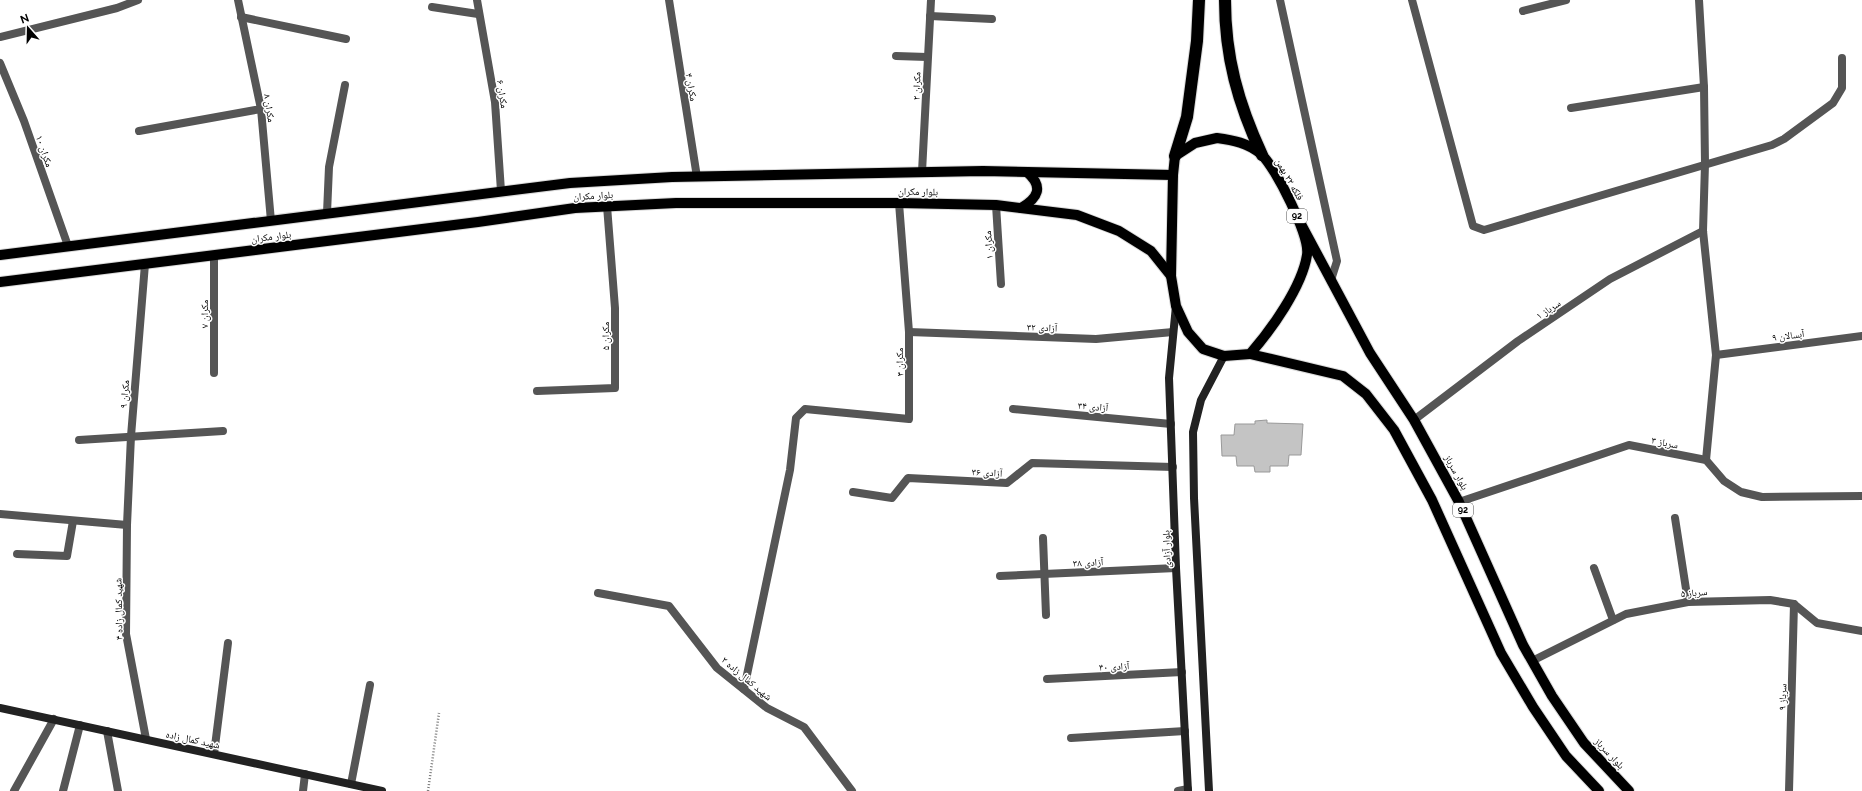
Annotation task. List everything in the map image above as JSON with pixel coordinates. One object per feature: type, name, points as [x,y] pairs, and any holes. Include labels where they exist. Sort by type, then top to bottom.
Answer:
[{"type":"highway","name":"92","points":[[1175,156],[1187,117],[1197,41],[1199,0]]},
{"type":"highway","name":"92","points":[[1227,2],[1226,39],[1233,79],[1246,121],[1262,155]]},
{"type":"main road","name":"فلکه ۲۲ بهمن","points":[[1175,156],[1196,143],[1217,138],[1239,141],[1262,155],[1277,177],[1301,224],[1307,254],[1302,276],[1264,338],[1250,354]]},
{"type":"main road","name":"92","points":[[1175,156],[1173,174],[1171,276],[1176,306],[1188,332],[1203,349],[1224,356],[1250,354],[1343,376],[1366,394],[1394,430],[1432,500],[1501,653],[1533,708],[1566,756],[1599,791]]},
{"type":"main road","name":"بلوار مکران","points":[[0,255],[570,183],[697,177],[922,172],[1173,174]]},
{"type":"main road","points":[[1021,208],[1034,199],[1037,194],[1038,186],[1035,180],[1027,172]]},
{"type":"main road","name":"بلوار مکران","points":[[0,282],[478,222],[575,208],[676,203],[899,202],[996,205],[1077,215],[1119,231],[1151,251],[1171,276]]},
{"type":"main road","name":"بلوار سرباز","points":[[1301,224],[1370,353],[1414,420],[1460,502],[1532,661],[1552,696],[1584,743],[1629,791]]},
{"type":"main road","name":"بلوار آزادی","points":[[1176,306],[1170,378],[1171,424],[1176,568],[1188,790]]},
{"type":"main road","points":[[1209,791],[1194,498],[1193,432],[1201,400],[1224,356]]},
{"type":"main road","name":"شهید کمال زاده","points":[[0,708],[382,791]]},
{"type":"street","points":[[0,37],[117,8],[138,0]]},
{"type":"street","name":"مکران ۸","points":[[238,0],[261,109],[271,220]]},
{"type":"street","name":"مکران ۶","points":[[477,0],[478,14],[495,102],[501,192]]},
{"type":"street","name":"مکران ۴","points":[[669,0],[697,177]]},
{"type":"street","name":"مکران ۲","points":[[922,172],[927,57],[932,0]]},
{"type":"street","points":[[1280,0],[1337,261],[1331,280]]},
{"type":"street","points":[[1412,0],[1473,226],[1484,230],[1772,145],[1784,139],[1833,103],[1842,88],[1842,58]]},
{"type":"street","points":[[1523,11],[1566,0]]},
{"type":"street","points":[[1699,0],[1704,87],[1705,164],[1703,230],[1716,355],[1706,460],[1724,481],[1741,492],[1762,497],[1862,496]]},
{"type":"street","points":[[432,6],[478,14]]},
{"type":"street","points":[[930,16],[992,20]]},
{"type":"street","points":[[241,17],[346,39]]},
{"type":"street","points":[[896,56],[927,57]]},
{"type":"street","name":"مکران ۱۰","points":[[0,63],[24,121],[68,246]]},
{"type":"street","points":[[327,213],[329,167],[345,85]]},
{"type":"street","points":[[1571,108],[1704,87]]},
{"type":"street","points":[[139,131],[261,109]]},
{"type":"street","name":"مکران ۳","points":[[744,689],[790,470],[796,418],[805,409],[909,419],[910,332],[899,202]]},
{"type":"street","name":"مکران ۱","points":[[996,205],[1001,284]]},
{"type":"street","name":"مکران ۵","points":[[537,391],[615,388],[614,308],[607,206]]},
{"type":"street","name":"سرباز ۱","points":[[1414,420],[1518,342],[1610,279],[1703,230]]},
{"type":"street","name":"مکران ۷","points":[[214,255],[214,373]]},
{"type":"street","name":"مکران ۹","points":[[127,525],[131,436],[145,264]]},
{"type":"street","name":"آزادی ۳۲","points":[[910,332],[1096,339],[1173,332]]},
{"type":"street","name":"آبسالان ۹","points":[[1716,355],[1862,336]]},
{"type":"street","name":"آزادی ۳۴","points":[[1013,409],[1171,424]]},
{"type":"street","points":[[79,440],[223,431]]},
{"type":"street","name":"سرباز ۳","points":[[1460,502],[1629,445],[1706,460]]},
{"type":"street","name":"آزادی ۳۶","points":[[853,492],[892,498],[908,478],[1007,483],[1032,463],[1173,467]]},
{"type":"street","points":[[0,514],[127,525]]},
{"type":"street","points":[[1675,518],[1688,602]]},
{"type":"street","points":[[17,554],[67,556],[73,521]]},
{"type":"street","name":"شهید کمال زاده ۴","points":[[127,525],[126,634],[146,739]]},
{"type":"street","points":[[1043,538],[1046,574],[1046,615]]},
{"type":"street","name":"آزادی ۳۸","points":[[1000,576],[1176,568]]},
{"type":"street","points":[[1594,568],[1613,620]]},
{"type":"street","name":"شهید کمال زاده ۲","points":[[598,593],[669,606],[717,668],[767,708],[804,727],[852,791]]},
{"type":"street","name":"سرباز ۵","points":[[1532,661],[1626,614],[1688,602],[1770,600],[1794,604]]},
{"type":"street","points":[[1794,604],[1817,623],[1862,631]]},
{"type":"street","name":"سرباز ۹","points":[[1789,791],[1794,604]]},
{"type":"street","points":[[214,754],[228,643]]},
{"type":"street","name":"آزادی ۴۰","points":[[1047,679],[1182,672]]},
{"type":"street","points":[[351,784],[370,685]]},
{"type":"street","points":[[14,791],[54,719]]},
{"type":"street","points":[[62,791],[80,725]]},
{"type":"street","points":[[107,731],[118,791]]},
{"type":"street","points":[[1071,738],[1185,731]]},
{"type":"street","points":[[303,791],[306,774]]},
{"type":"street","points":[[1178,791],[1188,790]]},
{"type":"path","points":[[428,791],[439,713]]},
{"type":"building","points":[[1267,420],[1267,423],[1303,424],[1301,455],[1289,455],[1288,466],[1270,466],[1270,472],[1255,472],[1254,466],[1237,466],[1236,456],[1222,456],[1221,435],[1234,435],[1235,424],[1255,424],[1255,421]]}]
